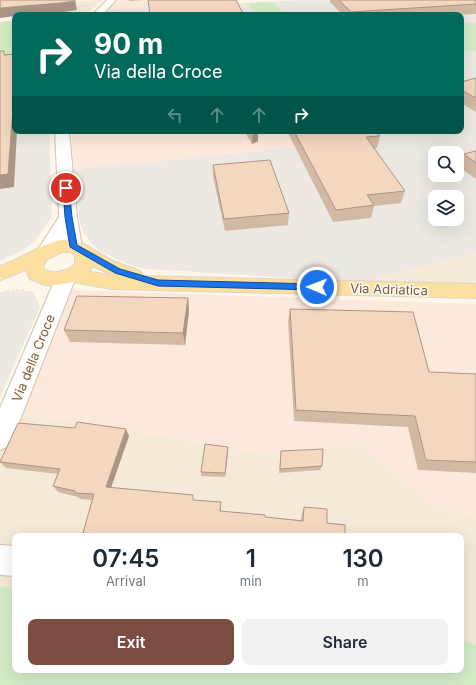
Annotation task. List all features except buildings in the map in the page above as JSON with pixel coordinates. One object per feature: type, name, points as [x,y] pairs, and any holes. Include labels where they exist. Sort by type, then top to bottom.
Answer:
[{"type":"main road","points":[[100,12],[112,0]]},
{"type":"main road","points":[[62,134],[68,217],[77,248],[84,254],[85,259],[83,265],[69,276]]},
{"type":"main road","points":[[41,260],[68,217]]},
{"type":"main road","name":"Via Adriatica","points":[[0,278],[41,260],[60,246],[77,248],[117,271],[158,283]]},
{"type":"main road","name":"Via Adriatica","points":[[0,273],[41,260]]},
{"type":"main road","name":"Via Adriatica","points":[[41,260],[50,279],[69,276],[111,282],[476,291]]},
{"type":"main road","name":"Via della Croce","points":[[2,428],[69,276]]},
{"type":"main road","points":[[0,560],[12,561]]},
{"type":"shaded area","points":[[102,0],[90,11],[82,12],[43,12],[43,4]]},
{"type":"shaded area","points":[[118,0],[221,0],[155,8],[108,10]]},
{"type":"shaded area","points":[[303,0],[476,0],[476,23],[464,23],[464,12],[106,12],[108,10]]},
{"type":"shaded area","points":[[476,51],[476,253],[364,282],[145,269],[130,265],[100,251],[90,242],[83,232],[80,222],[74,169],[358,141],[354,134],[464,134],[464,52]]},
{"type":"shaded area","points":[[0,59],[12,117],[12,134],[49,134],[52,207],[51,218],[35,241],[23,250],[0,261]]},
{"type":"shaded area","points":[[71,134],[354,134],[358,141],[74,169]]},
{"type":"shaded area","points":[[476,253],[476,284],[364,282]]},
{"type":"shaded area","points":[[72,290],[476,304],[476,514],[441,512],[362,445],[266,454],[22,413]]},
{"type":"shaded area","points":[[33,291],[40,307],[0,397],[0,292]]},
{"type":"shaded area","points":[[0,413],[22,413],[266,454],[362,445],[441,512],[476,514],[476,645],[464,641],[464,533],[12,533],[12,588],[0,586]]},
{"type":"green space","points":[[274,2],[282,12],[254,12],[247,3]]},
{"type":"green space","points":[[12,20],[12,58],[0,59],[0,22]]},
{"type":"green space","points":[[464,23],[476,23],[476,51],[464,52]]},
{"type":"green space","points":[[0,586],[12,588],[12,673],[464,673],[464,641],[476,645],[476,685],[0,685]]},
{"type":"route","points":[[66,188],[68,217],[73,247],[117,271],[158,283],[317,287]]}]
